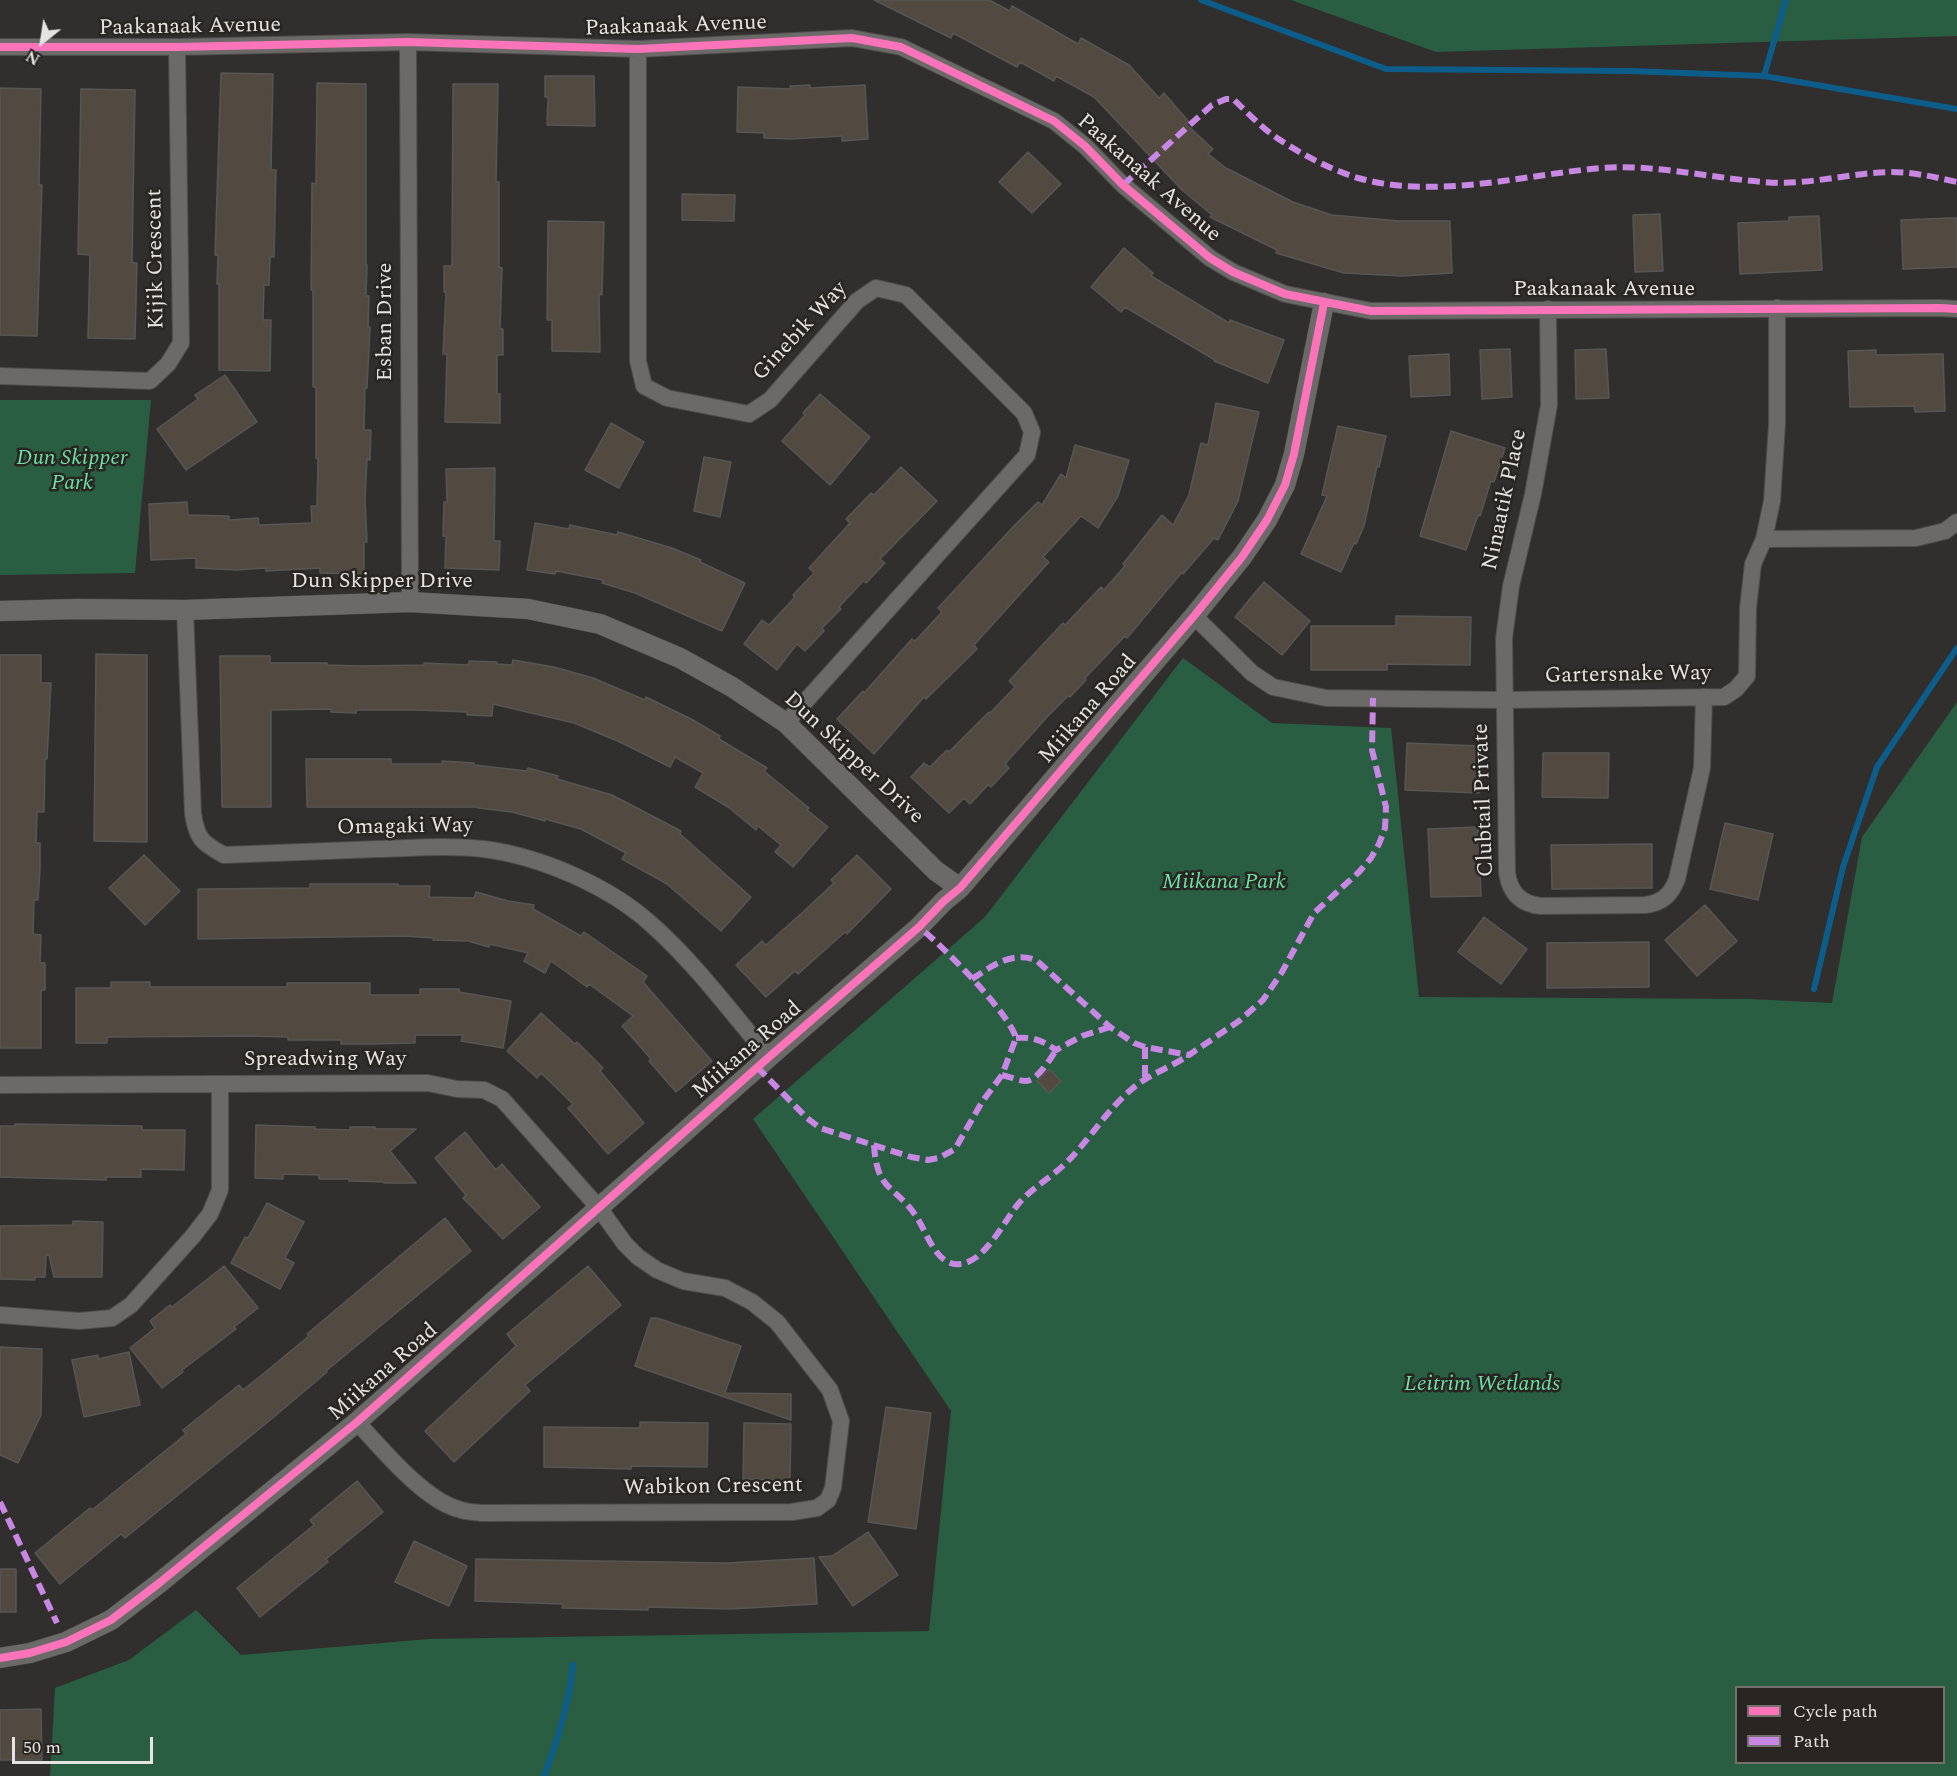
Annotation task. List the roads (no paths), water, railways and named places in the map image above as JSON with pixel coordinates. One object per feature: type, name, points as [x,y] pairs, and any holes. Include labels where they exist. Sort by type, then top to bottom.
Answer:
[{"type":"street","name":"Paakanaak Avenue","points":[[0,47],[177,47],[408,42],[638,49],[852,38],[901,47],[1054,121],[1085,146],[1131,192],[1210,258],[1233,272],[1285,294],[1371,311],[1957,309]]},
{"type":"street","name":"Esban Drive","points":[[408,42],[410,602]]},
{"type":"street","name":"Kijik Crescent","points":[[0,376],[150,381],[168,364],[181,343],[177,47]]},
{"type":"street","name":"Ginebik Way","points":[[638,49],[638,361],[644,386],[668,398],[749,414],[770,400],[857,300],[876,288],[906,295],[1024,413],[1032,432],[1027,455],[786,723]]},
{"type":"street","name":"Miikana Road","points":[[0,1658],[30,1653],[66,1642],[111,1620],[158,1584],[357,1422],[548,1251],[600,1208],[919,927],[960,888],[1194,616],[1242,557],[1267,520],[1285,485],[1302,421],[1324,303]]},
{"type":"street","name":"Gartersnake Way","points":[[1194,616],[1252,673],[1273,687],[1326,698],[1504,700],[1724,697],[1736,689],[1747,676],[1748,608],[1754,564],[1764,539],[1772,501],[1777,424],[1777,308]]},
{"type":"street","name":"Ninaatik Place","points":[[1504,700],[1504,638],[1510,586],[1533,494],[1549,405],[1548,309]]},
{"type":"street","points":[[1764,539],[1916,538],[1944,531],[1957,522]]},
{"type":"street","name":"Dun Skipper Drive","points":[[0,611],[185,610],[410,602],[528,609],[600,624],[680,658],[732,687],[786,723],[936,871],[960,888]]},
{"type":"street","name":"Omagaki Way","points":[[185,610],[193,814],[197,834],[207,846],[224,855],[439,847],[484,849],[535,860],[578,876],[651,923],[691,963],[769,1057]]},
{"type":"street","name":"Clubtail Private","points":[[1504,700],[1507,873],[1512,890],[1523,901],[1533,905],[1645,905],[1655,904],[1667,896],[1677,879],[1702,768],[1704,697]]},
{"type":"street","name":"Spreadwing Way","points":[[0,1085],[428,1083],[457,1089],[484,1090],[502,1099],[600,1208]]},
{"type":"street","points":[[0,1315],[79,1321],[112,1318],[131,1305],[210,1214],[220,1190],[220,1084]]},
{"type":"street","name":"Wabikon Crescent","points":[[357,1422],[418,1485],[442,1502],[457,1509],[481,1514],[792,1512],[817,1508],[828,1500],[833,1488],[841,1421],[830,1390],[824,1381],[777,1322],[752,1302],[725,1288],[683,1281],[657,1270],[638,1257],[625,1244],[600,1208]]},
{"type":"waterway","points":[[1201,0],[1386,69],[1630,71],[1764,76],[1957,109]]},
{"type":"waterway","points":[[1764,76],[1786,0]]},
{"type":"waterway","points":[[1814,989],[1843,867],[1877,767],[1957,648]]},
{"type":"waterway","points":[[544,1776],[562,1722],[573,1665]]},
{"type":"park label","name":"Dun Skipper Park","points":[[72,473]]},
{"type":"park label","name":"Miikana Park","points":[[1224,884]]},
{"type":"park label","name":"Leitrim Wetlands","points":[[1482,1386]]}]
